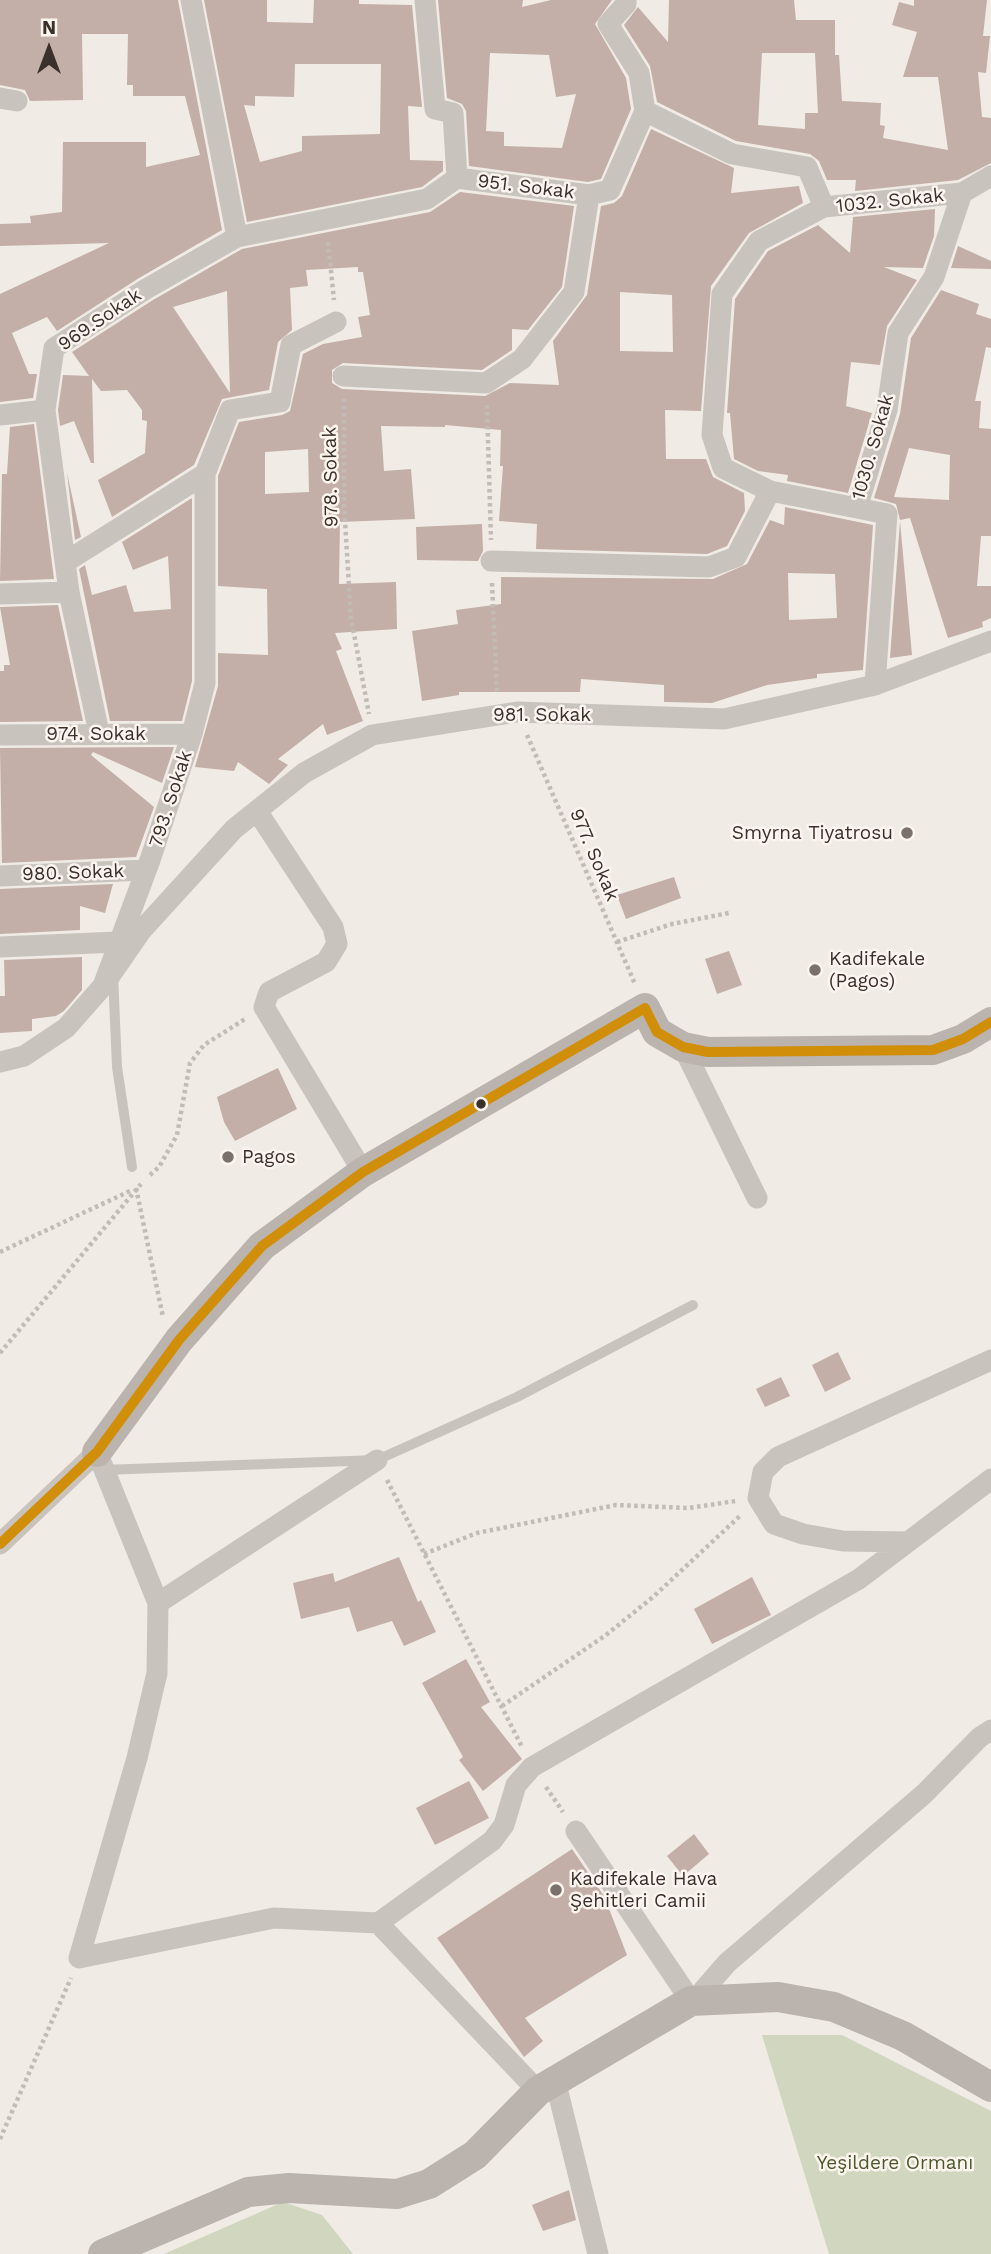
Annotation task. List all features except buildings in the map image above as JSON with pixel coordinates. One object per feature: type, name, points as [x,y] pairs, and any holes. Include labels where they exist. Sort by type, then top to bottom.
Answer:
[{"type":"street","points":[[191,0],[237,237]]},
{"type":"street","points":[[425,0],[435,109],[453,113],[457,178]]},
{"type":"street","points":[[626,0],[626,4],[608,24],[639,73],[645,111]]},
{"type":"street","name":"951. Sokak","points":[[237,237],[325,217],[427,199],[457,178],[589,195],[610,190],[645,111]]},
{"type":"street","name":"1032. Sokak","points":[[645,111],[732,155],[807,167],[824,208],[962,193]]},
{"type":"street","points":[[962,193],[991,176]]},
{"type":"street","name":"1030. Sokak","points":[[824,208],[760,241],[722,294],[712,435],[723,468],[770,491],[857,508],[887,410],[898,333],[933,277],[962,193]]},
{"type":"street","points":[[343,376],[486,383],[522,359],[574,292],[589,195]]},
{"type":"street","name":"969.Sokak","points":[[99,733],[69,592],[45,410],[54,348],[237,237]]},
{"type":"street","points":[[67,561],[205,474],[230,410],[280,402],[291,345],[336,322]]},
{"type":"street","points":[[0,415],[45,410]]},
{"type":"street","name":"793. Sokak","points":[[0,1062],[24,1056],[66,1028],[108,979],[118,942],[146,870],[192,734],[205,683],[205,474]]},
{"type":"street","points":[[492,561],[709,567],[736,557],[770,491]]},
{"type":"street","points":[[857,508],[887,514],[875,685]]},
{"type":"street","points":[[0,594],[69,592]]},
{"type":"street","name":"981. Sokak","points":[[108,979],[141,931],[204,859],[304,773],[372,734],[517,712],[724,719],[875,685],[991,641]]},
{"type":"street","name":"974. Sokak","points":[[0,734],[192,734]]},
{"type":"street","points":[[257,811],[332,928],[337,944],[326,962],[269,992],[264,1007],[363,1172]]},
{"type":"street","name":"980. Sokak","points":[[0,876],[146,870]]},
{"type":"street","points":[[0,947],[118,942]]},
{"type":"street","points":[[0,1544],[100,1461],[179,1340],[262,1246],[363,1172],[645,1008],[657,1032],[683,1047],[708,1052],[933,1050],[963,1039],[991,1023]]},
{"type":"street","points":[[683,1047],[757,1198]]},
{"type":"street","points":[[907,1542],[842,1541],[803,1535],[774,1524],[758,1498],[763,1472],[779,1457],[991,1360]]},
{"type":"street","points":[[158,1603],[377,1460]]},
{"type":"street","points":[[100,1461],[158,1603],[157,1674],[137,1758],[79,1958],[274,1918],[378,1923],[492,1841],[504,1825],[516,1784],[532,1767],[859,1579],[991,1479]]},
{"type":"street","points":[[103,2254],[248,2192],[289,2188],[397,2194],[429,2184],[475,2155],[547,2085],[693,2001],[727,1963],[924,1794],[980,1737],[991,1730]]},
{"type":"street","points":[[576,1831],[693,2001]]},
{"type":"street","points":[[378,1923],[547,2085],[598,2254]]},
{"type":"street","points":[[693,2001],[778,1997],[834,2007],[903,2036],[991,2087]]},
{"type":"lane","points":[[108,979],[117,1067],[132,1167]]},
{"type":"lane","points":[[100,1461],[377,1460],[517,1397],[692,1305]]},
{"type":"path","points":[[325,217],[336,322]]},
{"type":"path","name":"978. Sokak","points":[[343,376],[344,505],[351,618],[372,734]]},
{"type":"path","name":"977. Sokak","points":[[517,712],[645,1008]]},
{"type":"path","points":[[617,942],[672,924],[729,913]]},
{"type":"path","points":[[132,1167],[156,1289]]},
{"type":"path","points":[[0,1252],[136,1188]]},
{"type":"path","points":[[377,1460],[532,1767],[576,1831]]},
{"type":"path","points":[[424,1554],[477,1533],[616,1505],[688,1507],[758,1498]]},
{"type":"path","points":[[502,1706],[635,1612],[758,1498]]},
{"type":"path","points":[[0,2139],[40,2055],[79,1958]]},
{"type":"green space","name":"Yeşildere Ormanı","points":[[762,2035],[842,2035],[991,2111],[991,2254],[829,2254]]},
{"type":"green space","points":[[283,2202],[322,2215],[353,2254],[164,2254]]},
{"type":"transit line","points":[[0,1544],[97,1452],[179,1340],[262,1246],[363,1172],[645,1008],[657,1032],[683,1047],[708,1052],[933,1050],[963,1039],[991,1022]]},
{"type":"place","name":"Smyrna Tiyatrosu","points":[[907,833]]},
{"type":"place","name":"Kadifekale (Pagos)","points":[[815,970]]},
{"type":"place","name":"Pagos","points":[[228,1157]]},
{"type":"place","name":"Kadifekale Hava Şehitleri Camii","points":[[556,1890]]}]
